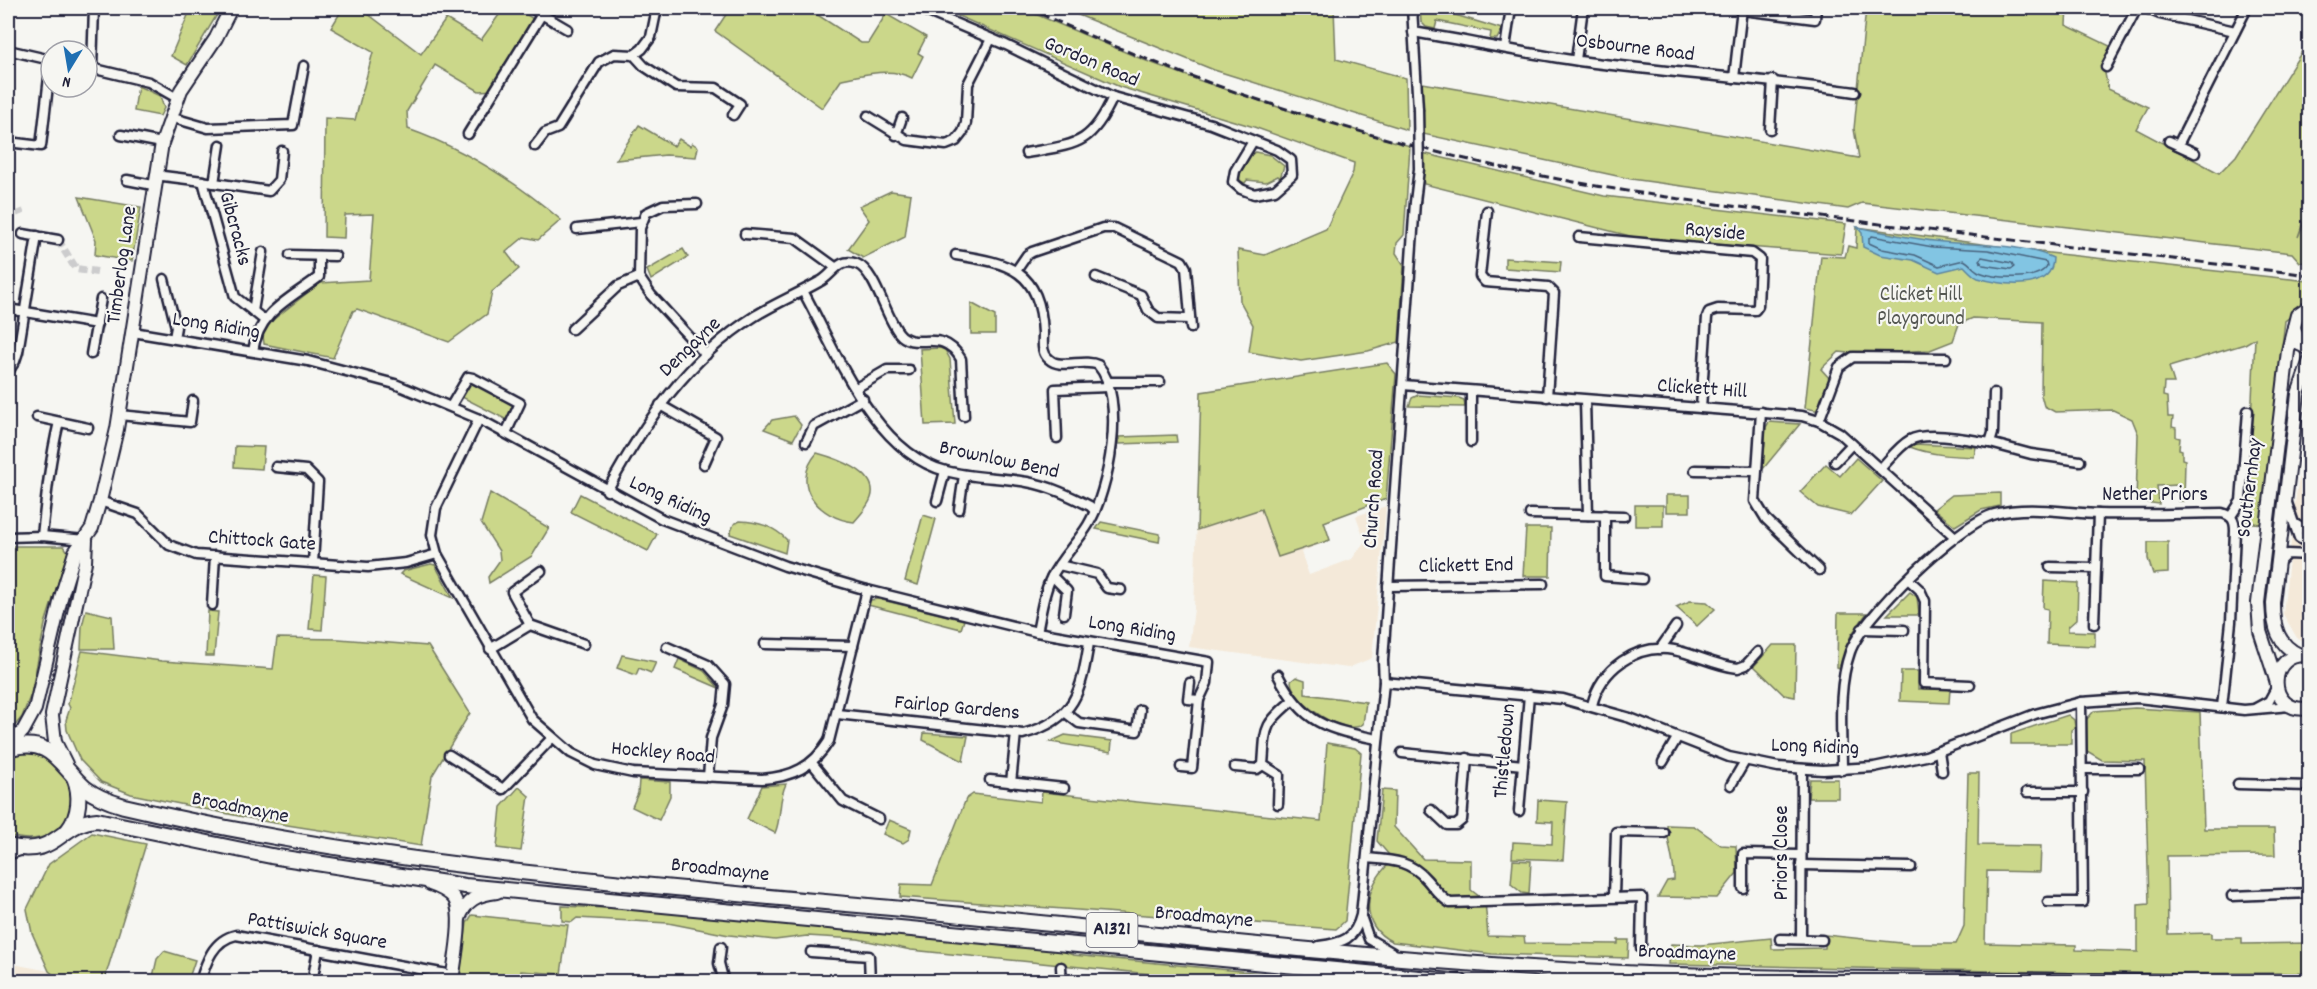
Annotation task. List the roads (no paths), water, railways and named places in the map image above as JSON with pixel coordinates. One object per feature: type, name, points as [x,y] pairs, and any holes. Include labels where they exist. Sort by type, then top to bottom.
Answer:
[{"type":"main road","name":"Broadmayne","points":[[8,748],[26,745],[46,750],[94,794],[123,806],[266,836],[401,858],[566,877],[1417,959],[1705,976],[2171,981]]},
{"type":"main road","points":[[67,832],[75,820],[78,806],[78,789],[70,770]]},
{"type":"main road","name":"Broadmayne","points":[[8,846],[31,849],[49,844],[83,822],[97,820],[271,856],[420,880],[1314,969],[1461,981]]},
{"type":"street","points":[[91,39],[94,8]]},
{"type":"street","name":"Timberlog Lane","points":[[70,770],[55,742],[52,715],[85,562],[86,540],[100,501],[119,415],[154,180],[162,143],[177,98],[216,38],[231,8]]},
{"type":"street","points":[[531,8],[567,29]]},
{"type":"street","points":[[535,146],[544,133],[558,128],[600,62],[614,54],[634,54],[651,37],[657,8]]},
{"type":"street","name":"Gordon Road","points":[[919,8],[991,39],[1113,97],[1200,121],[1253,141],[1287,155],[1293,164],[1289,180],[1265,194],[1249,192],[1236,186],[1233,182],[1235,171],[1253,141]]},
{"type":"street","name":"Church Road","points":[[1299,948],[1346,941],[1355,933],[1361,915],[1384,682],[1388,586],[1419,169],[1412,8]]},
{"type":"street","points":[[1505,48],[1511,8]]},
{"type":"street","points":[[1576,60],[1583,8]]},
{"type":"street","points":[[1734,78],[1742,9],[1815,19],[1816,8]]},
{"type":"street","points":[[2106,67],[2137,8]]},
{"type":"street","points":[[2146,8],[2160,14],[2235,31]]},
{"type":"street","points":[[2178,145],[2247,8]]},
{"type":"street","points":[[468,134],[542,14]]},
{"type":"street","name":"Osbourne Road","points":[[1413,32],[1576,60],[1734,78],[1773,80],[1855,92]]},
{"type":"street","points":[[868,116],[896,135],[917,142],[946,145],[960,137],[966,123],[968,84],[991,39]]},
{"type":"street","points":[[8,50],[39,57]]},
{"type":"street","points":[[634,54],[644,66],[676,87],[716,88],[740,104],[733,115]]},
{"type":"street","points":[[170,117],[208,128],[292,124],[304,66]]},
{"type":"street","points":[[99,70],[149,82],[177,98]]},
{"type":"street","points":[[1770,129],[1773,80]]},
{"type":"street","points":[[1026,153],[1072,144],[1085,138],[1103,119],[1113,97]]},
{"type":"street","points":[[8,142],[41,146],[46,99]]},
{"type":"street","points":[[896,135],[902,118]]},
{"type":"street","points":[[121,135],[162,143]]},
{"type":"street","points":[[2169,141],[2195,153]]},
{"type":"street","points":[[214,183],[220,145]]},
{"type":"street","points":[[201,181],[269,191],[279,180],[282,151]]},
{"type":"street","name":"Gibcracks","points":[[127,180],[201,181],[232,290],[240,302],[263,319]]},
{"type":"street","points":[[696,204],[656,207],[646,213],[641,222],[639,277],[651,295],[706,355]]},
{"type":"street","points":[[1487,211],[1480,276],[1485,282],[1548,287],[1554,292],[1547,397]]},
{"type":"street","points":[[577,229],[641,222]]},
{"type":"street","points":[[1016,271],[1032,252],[1094,231],[1114,228],[1182,261],[1186,268],[1190,323],[1158,318],[1148,310],[1141,295],[1096,277]]},
{"type":"street","points":[[22,234],[57,240]]},
{"type":"street","points":[[745,234],[795,238],[836,267],[846,262],[863,267],[899,334],[913,341],[941,341],[956,351],[961,359],[963,416]]},
{"type":"street","points":[[8,372],[15,361],[37,236]]},
{"type":"street","name":"Rayside","points":[[1579,237],[1667,247],[1752,253],[1760,259],[1758,306],[1755,310],[1718,309],[1709,312],[1707,317],[1701,408]]},
{"type":"street","points":[[253,311],[263,252]]},
{"type":"street","points":[[290,255],[335,256]]},
{"type":"street","points":[[956,255],[997,261],[1016,271],[1040,304],[1043,351],[1047,358],[1053,362],[1094,363],[1101,369],[1112,400],[1109,472],[1088,526],[1052,576],[1037,632]]},
{"type":"street","points":[[253,351],[256,333],[263,319],[319,276],[319,256]]},
{"type":"street","name":"Dengayne","points":[[607,491],[633,444],[660,405],[706,355],[753,318],[824,280],[836,267]]},
{"type":"street","points":[[572,329],[618,286],[639,277]]},
{"type":"street","points":[[164,279],[176,327],[174,338]]},
{"type":"street","name":"Brownlow Bend","points":[[803,291],[862,399],[883,429],[902,448],[928,465],[945,471],[1028,482],[1047,487],[1090,506],[1095,511]]},
{"type":"street","points":[[92,354],[101,299]]},
{"type":"street","points":[[2310,306],[2301,310],[2294,323],[2295,338],[2310,349]]},
{"type":"street","points":[[8,309],[97,324]]},
{"type":"street","name":"Southernhay","points":[[2294,323],[2282,390],[2258,603],[2260,631],[2276,684],[2283,700],[2302,709]]},
{"type":"street","name":"Long Riding","points":[[133,332],[342,368],[395,384],[479,419],[607,491],[662,519],[751,555],[867,590],[1037,632],[1209,662],[1207,683],[1199,700]]},
{"type":"street","points":[[1819,421],[1839,367],[1853,357],[1946,358]]},
{"type":"street","name":"Southernhay","points":[[2307,656],[2283,644],[2274,622],[2277,566],[2298,394],[2310,360]]},
{"type":"street","points":[[856,388],[887,370],[909,370]]},
{"type":"street","points":[[451,406],[464,381],[468,377],[473,378],[520,402],[506,433]]},
{"type":"street","points":[[1057,438],[1055,389],[1160,381]]},
{"type":"street","name":"Clickett Hill","points":[[1403,386],[1761,412],[1819,421],[1852,444],[1954,536]]},
{"type":"street","points":[[1471,391],[1471,442]]},
{"type":"street","points":[[1990,443],[1993,433],[1994,393]]},
{"type":"street","points":[[806,442],[814,426],[862,399]]},
{"type":"street","points":[[1585,400],[1588,515]]},
{"type":"street","points":[[119,415],[190,422],[193,401]]},
{"type":"street","points":[[660,405],[716,437],[704,464]]},
{"type":"street","points":[[2231,516],[2238,510],[2241,501],[2247,411]]},
{"type":"street","points":[[1761,412],[1755,501],[1759,510],[1819,570]]},
{"type":"street","points":[[37,417],[88,428]]},
{"type":"street","name":"Hockley Road","points":[[479,419],[436,508],[432,535],[437,554],[532,719],[571,753],[595,765],[615,770],[708,777],[783,777],[812,763],[829,741],[867,590]]},
{"type":"street","points":[[42,536],[50,479],[50,462],[59,422]]},
{"type":"street","points":[[1880,469],[1907,442],[1917,437],[1959,438],[1990,443],[2031,454],[2080,461]]},
{"type":"street","points":[[1835,462],[1852,444]]},
{"type":"street","points":[[276,467],[306,470],[318,482],[313,563]]},
{"type":"street","points":[[1695,470],[1756,471]]},
{"type":"street","points":[[937,501],[945,471]]},
{"type":"street","points":[[959,509],[964,475]]},
{"type":"street","points":[[2285,496],[2299,538],[2310,542]]},
{"type":"street","name":"Chittock Gate","points":[[100,501],[138,514],[161,539],[179,551],[215,556],[387,566],[437,554]]},
{"type":"street","name":"Nether Priors","points":[[1842,770],[1843,688],[1850,652],[1862,629],[1871,617],[1954,536],[1984,517],[2012,511],[2098,514],[2222,513],[2231,516],[2235,522],[2235,531],[2231,622],[2222,707]]},
{"type":"street","points":[[1530,514],[1624,516]]},
{"type":"street","points":[[2094,624],[2098,514]]},
{"type":"street","points":[[1605,515],[1605,576],[1642,579]]},
{"type":"street","points":[[2295,523],[2310,528]]},
{"type":"street","points":[[2295,523],[2310,533]]},
{"type":"street","points":[[8,537],[42,536],[86,540]]},
{"type":"street","name":"Timberlog Lane","points":[[8,748],[22,731],[35,709],[62,594],[75,552],[86,540]]},
{"type":"street","points":[[2277,566],[2287,554],[2310,555]]},
{"type":"street","points":[[212,605],[215,556]]},
{"type":"street","points":[[1059,564],[1097,574],[1107,588],[1121,590]]},
{"type":"street","points":[[2050,567],[2095,568]]},
{"type":"street","points":[[541,571],[512,592],[530,625],[584,644]]},
{"type":"street","points":[[1052,576],[1067,591],[1064,614]]},
{"type":"street","points":[[1910,580],[1920,590],[1925,601],[1924,683],[1970,685]]},
{"type":"street","name":"Clickett End","points":[[1388,586],[1543,584]]},
{"type":"street","points":[[490,649],[530,625]]},
{"type":"street","points":[[1660,648],[1676,626]]},
{"type":"street","points":[[1862,629],[1904,630]]},
{"type":"street","name":"Fairlop Gardens","points":[[837,714],[1016,733],[1039,730],[1066,713],[1081,685],[1089,642]]},
{"type":"street","points":[[765,644],[853,646]]},
{"type":"street","points":[[667,647],[708,665],[724,684],[723,705],[711,738],[708,777]]},
{"type":"street","points":[[1592,705],[1600,684],[1618,663],[1643,652],[1660,648],[1683,652],[1737,668],[1746,665],[1758,652]]},
{"type":"street","points":[[2244,710],[2263,705],[2273,696],[2284,663],[2307,656]]},
{"type":"street","points":[[1278,675],[1292,701],[1302,712],[1328,728],[1377,739]]},
{"type":"street","name":"Long Riding","points":[[1384,682],[1529,695],[1592,705],[1745,761],[1802,769],[1842,770],[1888,765],[1939,751],[2036,714],[2081,702],[2138,698],[2244,710],[2302,709]]},
{"type":"street","points":[[1181,767],[1192,768],[1199,700],[1188,699],[1190,683]]},
{"type":"street","name":"Thistledown","points":[[1519,811],[1529,695]]},
{"type":"street","points":[[1263,765],[1267,724],[1292,701]]},
{"type":"street","points":[[2048,902],[2083,902],[2081,702]]},
{"type":"street","points":[[1066,713],[1079,723],[1137,731],[1140,710]]},
{"type":"street","points":[[1011,783],[1016,733]]},
{"type":"street","points":[[449,755],[503,789],[552,738]]},
{"type":"street","points":[[1663,762],[1677,738]]},
{"type":"street","points":[[1939,751],[1942,771]]},
{"type":"street","points":[[1402,753],[1523,765]]},
{"type":"street","points":[[1431,810],[1447,825],[1456,825],[1462,820],[1467,758]]},
{"type":"street","points":[[1731,785],[1745,761]]},
{"type":"street","points":[[812,763],[843,801],[879,819]]},
{"type":"street","points":[[1235,767],[1257,769],[1263,765]]},
{"type":"street","points":[[1263,765],[1278,775],[1278,804]]},
{"type":"street","name":"Priors Close","points":[[1801,938],[1802,769]]},
{"type":"street","points":[[2082,769],[2139,770]]},
{"type":"street","points":[[990,780],[1064,788]]},
{"type":"street","points":[[2238,784],[2310,786]]},
{"type":"street","points":[[2027,792],[2083,792]]},
{"type":"street","points":[[1614,896],[1616,832],[1664,833]]},
{"type":"street","points":[[8,855],[31,849]]},
{"type":"street","points":[[1743,888],[1743,854],[1911,867]]},
{"type":"street","points":[[1367,858],[1407,864],[1417,870],[1440,897],[1450,903],[1614,896],[1642,897],[1641,948]]},
{"type":"street","points":[[420,880],[449,893],[457,905],[459,921]]},
{"type":"street","points":[[452,978],[459,921],[465,905],[476,897],[499,891],[518,891]]},
{"type":"street","points":[[2232,896],[2310,893]]},
{"type":"street","points":[[1361,915],[1366,934],[1375,944],[1417,959]]},
{"type":"street","name":"Pattiswick Square","points":[[200,981],[210,955],[230,936],[242,935],[452,978]]},
{"type":"street","points":[[1780,939],[1822,940]]},
{"type":"street","points":[[721,946],[719,963],[724,981]]},
{"type":"street","points":[[312,981],[318,950]]},
{"type":"street","points":[[811,952],[869,956],[870,981]]},
{"type":"street","points":[[1061,967],[1062,981]]},
{"type":"street","points":[[1314,969],[1348,981]]},
{"type":"street","points":[[1386,981],[1419,978]]},
{"type":"water","points":[[1857,227],[1924,240],[2025,249],[2053,258],[2051,269],[2045,277],[2036,282],[2024,284],[2000,283],[1978,278],[1964,266],[1939,272],[1913,260],[1880,255],[1863,247],[1862,233]]},
{"type":"tunnel","points":[[19,210],[21,215]]},
{"type":"tunnel","points":[[58,240],[76,269],[97,272]]},
{"type":"railway","points":[[1028,8],[1147,59],[1271,104],[1333,124],[1460,158],[1523,172],[1606,188],[1731,206],[2310,275]]},
{"type":"park label","name":"Clicket Hill Playground","points":[[1921,308]]}]
